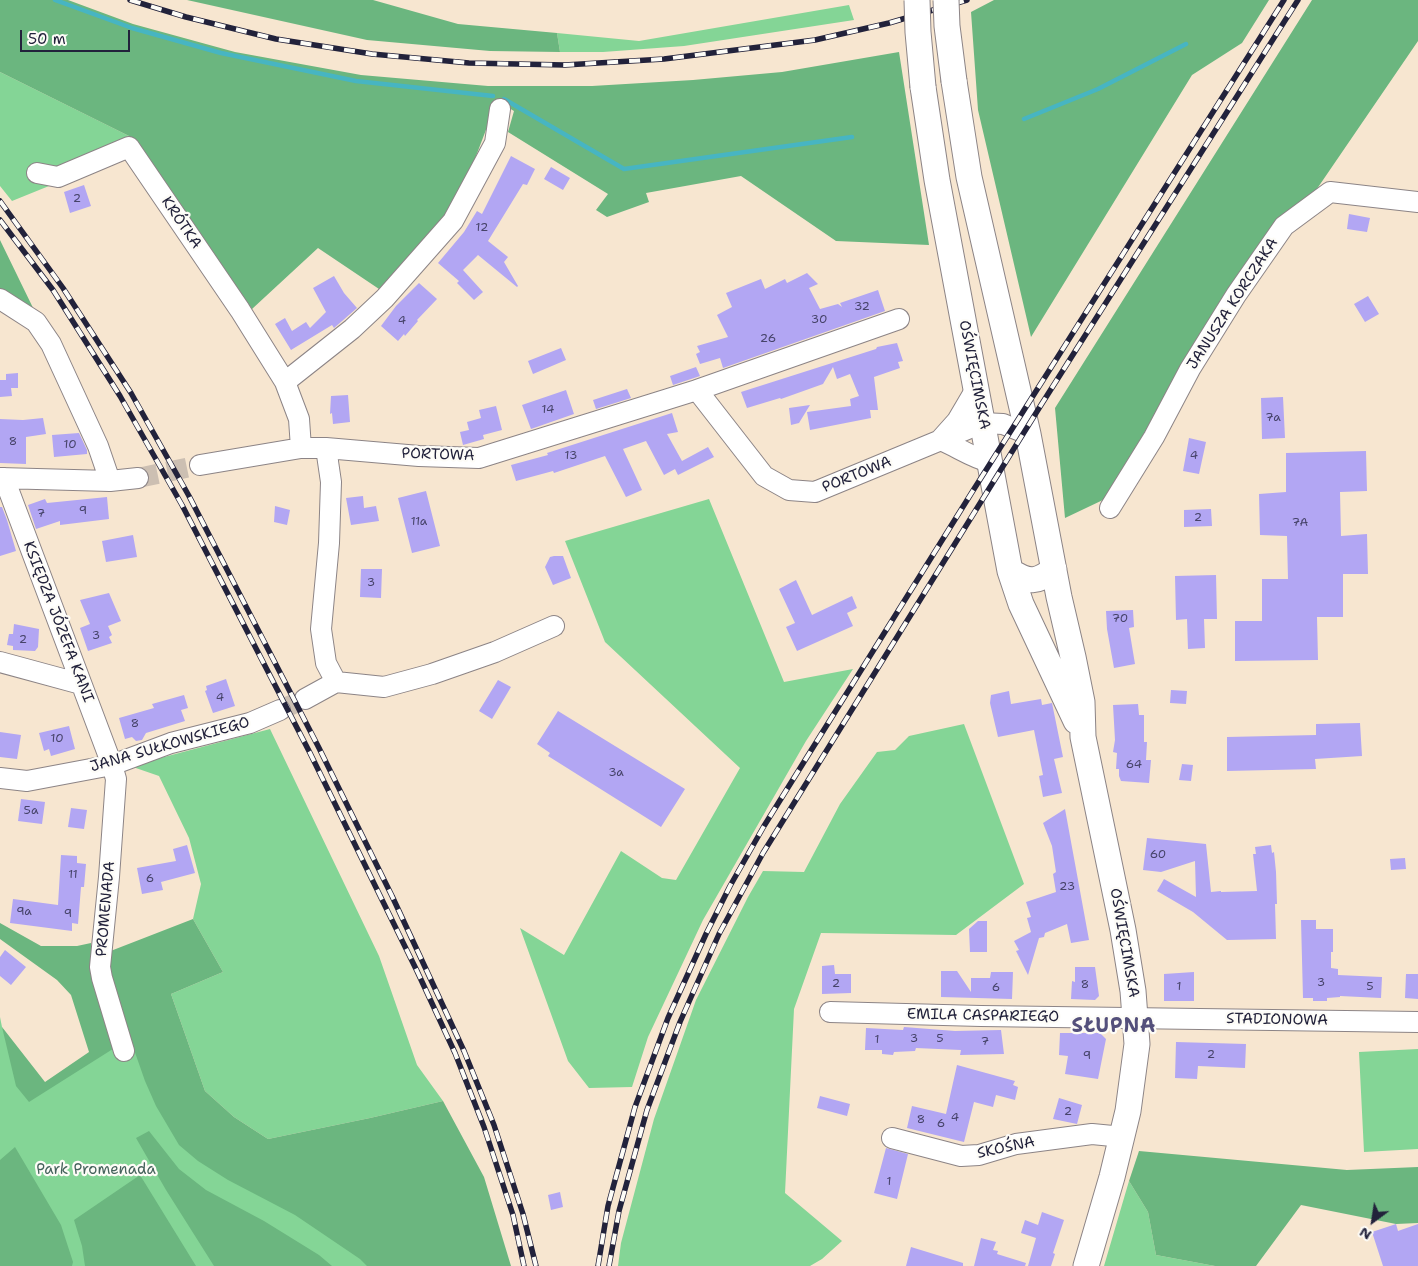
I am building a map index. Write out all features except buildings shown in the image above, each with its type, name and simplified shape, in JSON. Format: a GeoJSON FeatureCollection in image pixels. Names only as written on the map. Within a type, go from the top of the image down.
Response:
{"type":"FeatureCollection","features":[{"type":"Feature","properties":{"kind":"main road","name":"OŚWIĘCIMSKA"},"geometry":{"type":"LineString","coordinates":[[917,0],[918,32],[924,87],[937,180],[1010,571],[1021,604],[1083,737]]}},
{"type":"Feature","properties":{"kind":"main road","name":"OŚWIĘCIMSKA"},"geometry":{"type":"LineString","coordinates":[[946,0],[947,26],[954,81],[969,177],[1028,434],[1082,702],[1083,737],[1124,930],[1136,1019],[1137,1044],[1134,1076],[1122,1137],[1086,1266]]}},
{"type":"Feature","properties":{"kind":"main road"},"geometry":{"type":"LineString","coordinates":[[1010,571],[1020,578],[1033,581],[1046,576],[1054,569]]}},
{"type":"Feature","properties":{"kind":"street"},"geometry":{"type":"LineString","coordinates":[[301,448],[299,419],[285,382],[352,329],[378,304],[453,220],[495,143],[500,108]]}},
{"type":"Feature","properties":{"kind":"street","name":"KRÓTKA"},"geometry":{"type":"LineString","coordinates":[[37,173],[58,177],[129,147],[240,310],[285,382]]}},
{"type":"Feature","properties":{"kind":"street","name":"JANUSZA KORCZAKA"},"geometry":{"type":"LineString","coordinates":[[1110,508],[1154,437],[1190,369],[1231,303],[1284,226],[1330,192],[1418,202]]}},
{"type":"Feature","properties":{"kind":"street"},"geometry":{"type":"LineString","coordinates":[[0,299],[36,322],[51,344],[98,446],[110,481]]}},
{"type":"Feature","properties":{"kind":"street","name":"PORTOWA"},"geometry":{"type":"LineString","coordinates":[[200,464],[301,448],[479,458],[697,390],[900,319]]}},
{"type":"Feature","properties":{"kind":"street","name":"PORTOWA"},"geometry":{"type":"LineString","coordinates":[[940,440],[958,421],[977,387]]}},
{"type":"Feature","properties":{"kind":"street","name":"PORTOWA"},"geometry":{"type":"LineString","coordinates":[[697,390],[764,476],[789,490],[815,492],[982,423]]}},
{"type":"Feature","properties":{"kind":"street"},"geometry":{"type":"LineString","coordinates":[[982,423],[1002,424],[1028,434]]}},
{"type":"Feature","properties":{"kind":"street"},"geometry":{"type":"LineString","coordinates":[[940,440],[957,446],[981,460],[990,462]]}},
{"type":"Feature","properties":{"kind":"street"},"geometry":{"type":"LineString","coordinates":[[326,448],[331,482],[330,544],[321,629],[326,663],[336,682]]}},
{"type":"Feature","properties":{"kind":"street"},"geometry":{"type":"LineString","coordinates":[[2,478],[110,481],[138,478]]}},
{"type":"Feature","properties":{"kind":"street","name":"KSIĘDZA JÓZEFA KANI"},"geometry":{"type":"LineString","coordinates":[[2,478],[112,765]]}},
{"type":"Feature","properties":{"kind":"street"},"geometry":{"type":"LineString","coordinates":[[305,699],[336,682],[384,687],[432,674],[486,655],[554,626]]}},
{"type":"Feature","properties":{"kind":"street"},"geometry":{"type":"LineString","coordinates":[[0,662],[81,684]]}},
{"type":"Feature","properties":{"kind":"street","name":"JANA SUŁKOWSKIEGO"},"geometry":{"type":"LineString","coordinates":[[0,778],[27,781],[112,765],[171,743],[250,723],[280,710]]}},
{"type":"Feature","properties":{"kind":"street","name":"PROMENADA"},"geometry":{"type":"LineString","coordinates":[[112,765],[116,779],[100,967],[124,1051]]}},
{"type":"Feature","properties":{"kind":"street","name":"EMILA CASPARIEGO"},"geometry":{"type":"LineString","coordinates":[[830,1012],[1136,1019]]}},
{"type":"Feature","properties":{"kind":"street","name":"STADIONOWA"},"geometry":{"type":"LineString","coordinates":[[1136,1019],[1418,1022]]}},
{"type":"Feature","properties":{"kind":"street","name":"SKOŚNA"},"geometry":{"type":"LineString","coordinates":[[892,1138],[962,1156],[979,1155],[1016,1144],[1092,1134],[1122,1137]]}},
{"type":"Feature","properties":{"kind":"green space"},"geometry":{"type":"Polygon","coordinates":[[[0,0],[68,0],[133,24],[235,52],[361,75],[488,86],[592,86],[693,80],[782,72],[899,52],[929,245],[836,241],[741,176],[646,193],[649,202],[607,217],[596,210],[608,194],[508,132],[514,111],[497,101],[468,177],[434,234],[386,290],[379,289],[318,248],[252,309],[129,136],[0,72],[0,0]]]}},
{"type":"Feature","properties":{"kind":"green space"},"geometry":{"type":"Polygon","coordinates":[[[187,0],[373,0],[458,24],[557,33],[560,52],[490,51],[367,40],[187,0]]]}},
{"type":"Feature","properties":{"kind":"green space"},"geometry":{"type":"Polygon","coordinates":[[[994,0],[1269,0],[1242,43],[1192,75],[1031,337],[978,110],[971,12],[994,0]]]}},
{"type":"Feature","properties":{"kind":"green space"},"geometry":{"type":"Polygon","coordinates":[[[1312,0],[1418,0],[1418,41],[1105,499],[1065,518],[1055,408],[1312,0]]]}},
{"type":"Feature","properties":{"kind":"green space"},"geometry":{"type":"Polygon","coordinates":[[[849,5],[854,20],[684,46],[603,52],[560,52],[557,33],[639,41],[849,5]]]}},
{"type":"Feature","properties":{"kind":"green space"},"geometry":{"type":"Polygon","coordinates":[[[0,72],[129,136],[123,156],[12,201],[0,186],[0,72]]]}},
{"type":"Feature","properties":{"kind":"green space"},"geometry":{"type":"Polygon","coordinates":[[[0,240],[36,314],[0,295],[0,240]]]}},
{"type":"Feature","properties":{"kind":"green space"},"geometry":{"type":"Polygon","coordinates":[[[709,499],[784,682],[853,669],[806,741],[703,920],[648,1037],[632,1087],[589,1088],[568,1061],[520,928],[564,955],[621,851],[662,878],[676,880],[740,768],[605,642],[565,541],[709,499]]]}},
{"type":"Feature","properties":{"kind":"green space"},"geometry":{"type":"Polygon","coordinates":[[[964,724],[1024,884],[956,935],[821,933],[794,1009],[785,1193],[842,1241],[822,1259],[810,1266],[618,1266],[621,1243],[654,1119],[696,1000],[763,871],[804,872],[840,804],[877,752],[895,750],[909,736],[964,724]]]}},
{"type":"Feature","properties":{"kind":"green space"},"geometry":{"type":"Polygon","coordinates":[[[270,729],[379,956],[417,1065],[443,1101],[268,1139],[234,1117],[205,1091],[171,994],[223,972],[193,919],[201,884],[189,838],[159,776],[130,766],[270,729]]]}},
{"type":"Feature","properties":{"kind":"green space"},"geometry":{"type":"Polygon","coordinates":[[[193,919],[223,972],[171,994],[205,1091],[234,1117],[268,1139],[443,1101],[484,1177],[511,1266],[367,1266],[360,1259],[295,1215],[228,1180],[198,1161],[179,1145],[156,1106],[145,1081],[110,981],[108,952],[193,919]]]}},
{"type":"Feature","properties":{"kind":"green space"},"geometry":{"type":"Polygon","coordinates":[[[0,923],[41,946],[77,946],[91,943],[92,969],[116,1047],[29,1102],[16,1086],[2,1027],[45,1082],[89,1052],[71,995],[57,980],[0,939],[0,923]]]}},
{"type":"Feature","properties":{"kind":"green space","name":"Park Promenada"},"geometry":{"type":"Polygon","coordinates":[[[127,1006],[179,1125],[405,1266],[0,1266],[0,1017],[2,1027],[32,1093],[110,1044],[127,1006]]]}},
{"type":"Feature","properties":{"kind":"green space"},"geometry":{"type":"Polygon","coordinates":[[[1418,1049],[1418,1149],[1364,1152],[1359,1052],[1418,1049]]]}},
{"type":"Feature","properties":{"kind":"green space"},"geometry":{"type":"Polygon","coordinates":[[[149,1131],[179,1169],[206,1190],[264,1221],[319,1255],[332,1266],[214,1266],[136,1138],[149,1131]]]}},
{"type":"Feature","properties":{"kind":"green space"},"geometry":{"type":"Polygon","coordinates":[[[15,1147],[61,1225],[73,1262],[72,1266],[0,1266],[0,1160],[15,1147]]]}},
{"type":"Feature","properties":{"kind":"green space"},"geometry":{"type":"Polygon","coordinates":[[[1139,1151],[1347,1170],[1418,1167],[1418,1223],[1396,1224],[1301,1205],[1256,1266],[1215,1266],[1156,1255],[1148,1212],[1129,1181],[1139,1151]]]}},
{"type":"Feature","properties":{"kind":"green space"},"geometry":{"type":"Polygon","coordinates":[[[140,1175],[196,1266],[85,1266],[82,1246],[74,1220],[140,1175]]]}},
{"type":"Feature","properties":{"kind":"green space"},"geometry":{"type":"Polygon","coordinates":[[[1129,1181],[1148,1212],[1156,1255],[1215,1266],[1104,1266],[1129,1181]]]}},
{"type":"Feature","properties":{"kind":"waterway"},"geometry":{"type":"LineString","coordinates":[[55,0],[132,28],[221,53],[356,81],[493,96]]}},
{"type":"Feature","properties":{"kind":"waterway"},"geometry":{"type":"LineString","coordinates":[[1024,119],[1098,89],[1186,44]]}},
{"type":"Feature","properties":{"kind":"waterway"},"geometry":{"type":"LineString","coordinates":[[504,99],[624,169],[852,137]]}},
{"type":"Feature","properties":{"kind":"tunnel"},"geometry":{"type":"LineString","coordinates":[[138,478],[200,465]]}},
{"type":"Feature","properties":{"kind":"tunnel"},"geometry":{"type":"LineString","coordinates":[[280,710],[305,699]]}},
{"type":"Feature","properties":{"kind":"railway"},"geometry":{"type":"LineString","coordinates":[[130,0],[186,17],[276,39],[372,54],[469,63],[565,65],[664,59],[815,40],[889,23],[967,0]]}},
{"type":"Feature","properties":{"kind":"railway"},"geometry":{"type":"LineString","coordinates":[[598,1266],[608,1206],[635,1107],[668,1018],[730,886],[764,826],[974,489],[1284,0]]}},
{"type":"Feature","properties":{"kind":"railway"},"geometry":{"type":"LineString","coordinates":[[609,1266],[619,1211],[647,1110],[680,1022],[719,934],[763,853],[1041,405],[1298,0]]}},
{"type":"Feature","properties":{"kind":"railway"},"geometry":{"type":"LineString","coordinates":[[0,201],[63,288],[131,393],[189,496],[319,748],[392,896],[464,1051],[494,1125],[523,1214],[536,1266]]}},
{"type":"Feature","properties":{"kind":"railway"},"geometry":{"type":"LineString","coordinates":[[0,220],[53,290],[120,396],[182,505],[310,753],[455,1053],[484,1127],[513,1215],[524,1266]]}},
{"type":"Feature","properties":{"kind":"district","name":"SŁUPNA"},"geometry":{"type":"Point","coordinates":[1114,1027]}}]}
